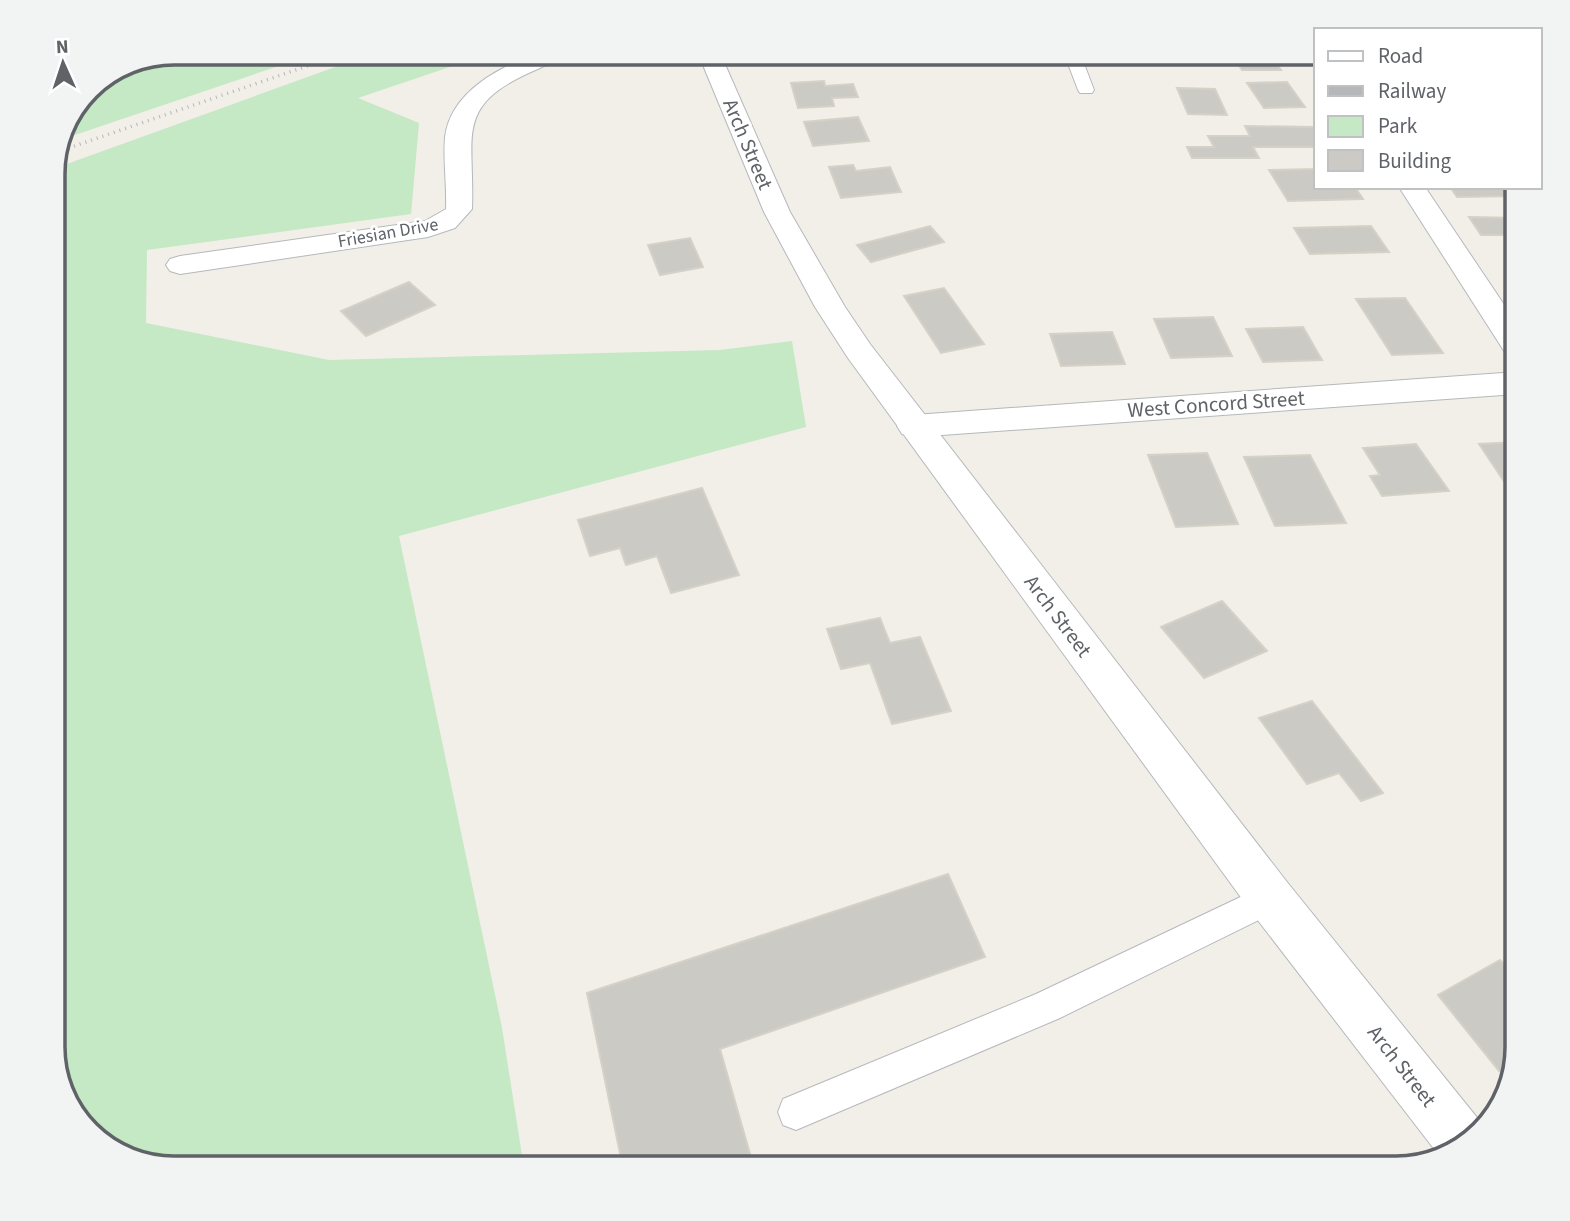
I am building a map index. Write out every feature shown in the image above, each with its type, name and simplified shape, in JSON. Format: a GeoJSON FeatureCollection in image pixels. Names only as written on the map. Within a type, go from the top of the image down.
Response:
{"type":"FeatureCollection","features":[{"type":"Feature","properties":{"kind":"street","name":"Friesian Drive"},"geometry":{"type":"LineString","coordinates":[[180,264],[444,225],[459,209],[458,132],[468,110],[509,72],[523,65]]}},
{"type":"Feature","properties":{"kind":"street","name":"Arch Street"},"geometry":{"type":"LineString","coordinates":[[715,65],[777,212],[830,307],[914,426],[1270,898],[1458,1137]]}},
{"type":"Feature","properties":{"kind":"street"},"geometry":{"type":"LineString","coordinates":[[1413,189],[1505,329]]}},
{"type":"Feature","properties":{"kind":"street","name":"West Concord Street"},"geometry":{"type":"LineString","coordinates":[[914,426],[1505,384]]}},
{"type":"Feature","properties":{"kind":"lane"},"geometry":{"type":"LineString","coordinates":[[1077,65],[1086,89]]}},
{"type":"Feature","properties":{"kind":"lane"},"geometry":{"type":"LineString","coordinates":[[796,1112],[1048,1006],[1270,898]]}},
{"type":"Feature","properties":{"kind":"green space"},"geometry":{"type":"Polygon","coordinates":[[[282,65],[72,136],[87,107],[119,79],[153,67],[282,65]]]}},
{"type":"Feature","properties":{"kind":"green space"},"geometry":{"type":"Polygon","coordinates":[[[341,65],[456,65],[358,98],[419,123],[411,214],[147,250],[146,323],[329,360],[720,350],[792,341],[806,427],[399,536],[502,1028],[522,1156],[153,1154],[126,1145],[107,1134],[79,1102],[73,1089],[65,1054],[65,165],[341,65]]]}},
{"type":"Feature","properties":{"kind":"building"},"geometry":{"type":"Polygon","coordinates":[[[1239,65],[1277,65],[1281,70],[1242,70],[1239,65]]]}},
{"type":"Feature","properties":{"kind":"building"},"geometry":{"type":"Polygon","coordinates":[[[824,81],[825,86],[853,84],[858,97],[832,98],[834,106],[798,108],[791,83],[824,81]]]}},
{"type":"Feature","properties":{"kind":"building"},"geometry":{"type":"Polygon","coordinates":[[[1287,82],[1305,107],[1264,108],[1247,83],[1287,82]]]}},
{"type":"Feature","properties":{"kind":"building"},"geometry":{"type":"Polygon","coordinates":[[[1177,88],[1215,89],[1227,115],[1188,114],[1177,88]]]}},
{"type":"Feature","properties":{"kind":"building"},"geometry":{"type":"Polygon","coordinates":[[[858,117],[869,141],[813,146],[804,122],[858,117]]]}},
{"type":"Feature","properties":{"kind":"building"},"geometry":{"type":"Polygon","coordinates":[[[1245,126],[1314,127],[1314,147],[1253,147],[1259,158],[1192,158],[1187,147],[1214,147],[1208,136],[1250,136],[1245,126]]]}},
{"type":"Feature","properties":{"kind":"building"},"geometry":{"type":"Polygon","coordinates":[[[853,165],[856,171],[890,167],[901,192],[841,198],[829,167],[853,165]]]}},
{"type":"Feature","properties":{"kind":"building"},"geometry":{"type":"Polygon","coordinates":[[[1314,169],[1314,189],[1356,189],[1363,199],[1288,201],[1269,170],[1314,169]]]}},
{"type":"Feature","properties":{"kind":"building"},"geometry":{"type":"Polygon","coordinates":[[[1451,189],[1505,189],[1505,196],[1457,197],[1451,189]]]}},
{"type":"Feature","properties":{"kind":"building"},"geometry":{"type":"Polygon","coordinates":[[[1469,217],[1505,218],[1505,235],[1481,235],[1469,217]]]}},
{"type":"Feature","properties":{"kind":"building"},"geometry":{"type":"Polygon","coordinates":[[[930,226],[944,242],[871,262],[857,245],[930,226]]]}},
{"type":"Feature","properties":{"kind":"building"},"geometry":{"type":"Polygon","coordinates":[[[1371,226],[1389,252],[1310,254],[1294,228],[1371,226]]]}},
{"type":"Feature","properties":{"kind":"building"},"geometry":{"type":"Polygon","coordinates":[[[690,238],[703,267],[660,275],[648,245],[690,238]]]}},
{"type":"Feature","properties":{"kind":"building"},"geometry":{"type":"Polygon","coordinates":[[[409,282],[435,305],[366,336],[341,311],[409,282]]]}},
{"type":"Feature","properties":{"kind":"building"},"geometry":{"type":"Polygon","coordinates":[[[944,288],[984,344],[941,353],[904,296],[944,288]]]}},
{"type":"Feature","properties":{"kind":"building"},"geometry":{"type":"Polygon","coordinates":[[[1405,298],[1443,353],[1392,355],[1356,299],[1405,298]]]}},
{"type":"Feature","properties":{"kind":"building"},"geometry":{"type":"Polygon","coordinates":[[[1213,317],[1232,356],[1171,358],[1154,319],[1213,317]]]}},
{"type":"Feature","properties":{"kind":"building"},"geometry":{"type":"Polygon","coordinates":[[[1303,327],[1322,360],[1263,362],[1246,329],[1303,327]]]}},
{"type":"Feature","properties":{"kind":"building"},"geometry":{"type":"Polygon","coordinates":[[[1112,332],[1125,364],[1061,366],[1050,334],[1112,332]]]}},
{"type":"Feature","properties":{"kind":"building"},"geometry":{"type":"Polygon","coordinates":[[[1505,443],[1505,483],[1479,444],[1505,443]]]}},
{"type":"Feature","properties":{"kind":"building"},"geometry":{"type":"Polygon","coordinates":[[[1416,444],[1449,491],[1382,496],[1370,476],[1380,475],[1363,448],[1416,444]]]}},
{"type":"Feature","properties":{"kind":"building"},"geometry":{"type":"Polygon","coordinates":[[[1207,453],[1238,524],[1176,527],[1148,455],[1207,453]]]}},
{"type":"Feature","properties":{"kind":"building"},"geometry":{"type":"Polygon","coordinates":[[[1310,455],[1346,523],[1275,526],[1244,457],[1310,455]]]}},
{"type":"Feature","properties":{"kind":"building"},"geometry":{"type":"Polygon","coordinates":[[[702,488],[739,575],[671,593],[657,556],[626,565],[620,548],[590,556],[578,520],[702,488]]]}},
{"type":"Feature","properties":{"kind":"building"},"geometry":{"type":"Polygon","coordinates":[[[1222,601],[1267,651],[1204,678],[1161,627],[1222,601]]]}},
{"type":"Feature","properties":{"kind":"building"},"geometry":{"type":"Polygon","coordinates":[[[880,618],[890,643],[920,637],[951,711],[892,724],[870,663],[841,669],[827,629],[880,618]]]}},
{"type":"Feature","properties":{"kind":"building"},"geometry":{"type":"Polygon","coordinates":[[[1312,701],[1383,793],[1361,801],[1339,773],[1307,784],[1259,718],[1312,701]]]}},
{"type":"Feature","properties":{"kind":"building"},"geometry":{"type":"Polygon","coordinates":[[[948,874],[985,957],[720,1049],[751,1156],[621,1156],[587,993],[948,874]]]}},
{"type":"Feature","properties":{"kind":"building"},"geometry":{"type":"Polygon","coordinates":[[[1500,960],[1505,965],[1503,1069],[1499,1071],[1438,995],[1500,960]]]}},
{"type":"Feature","properties":{"kind":"railway"},"geometry":{"type":"LineString","coordinates":[[68,148],[310,65]]}}]}
